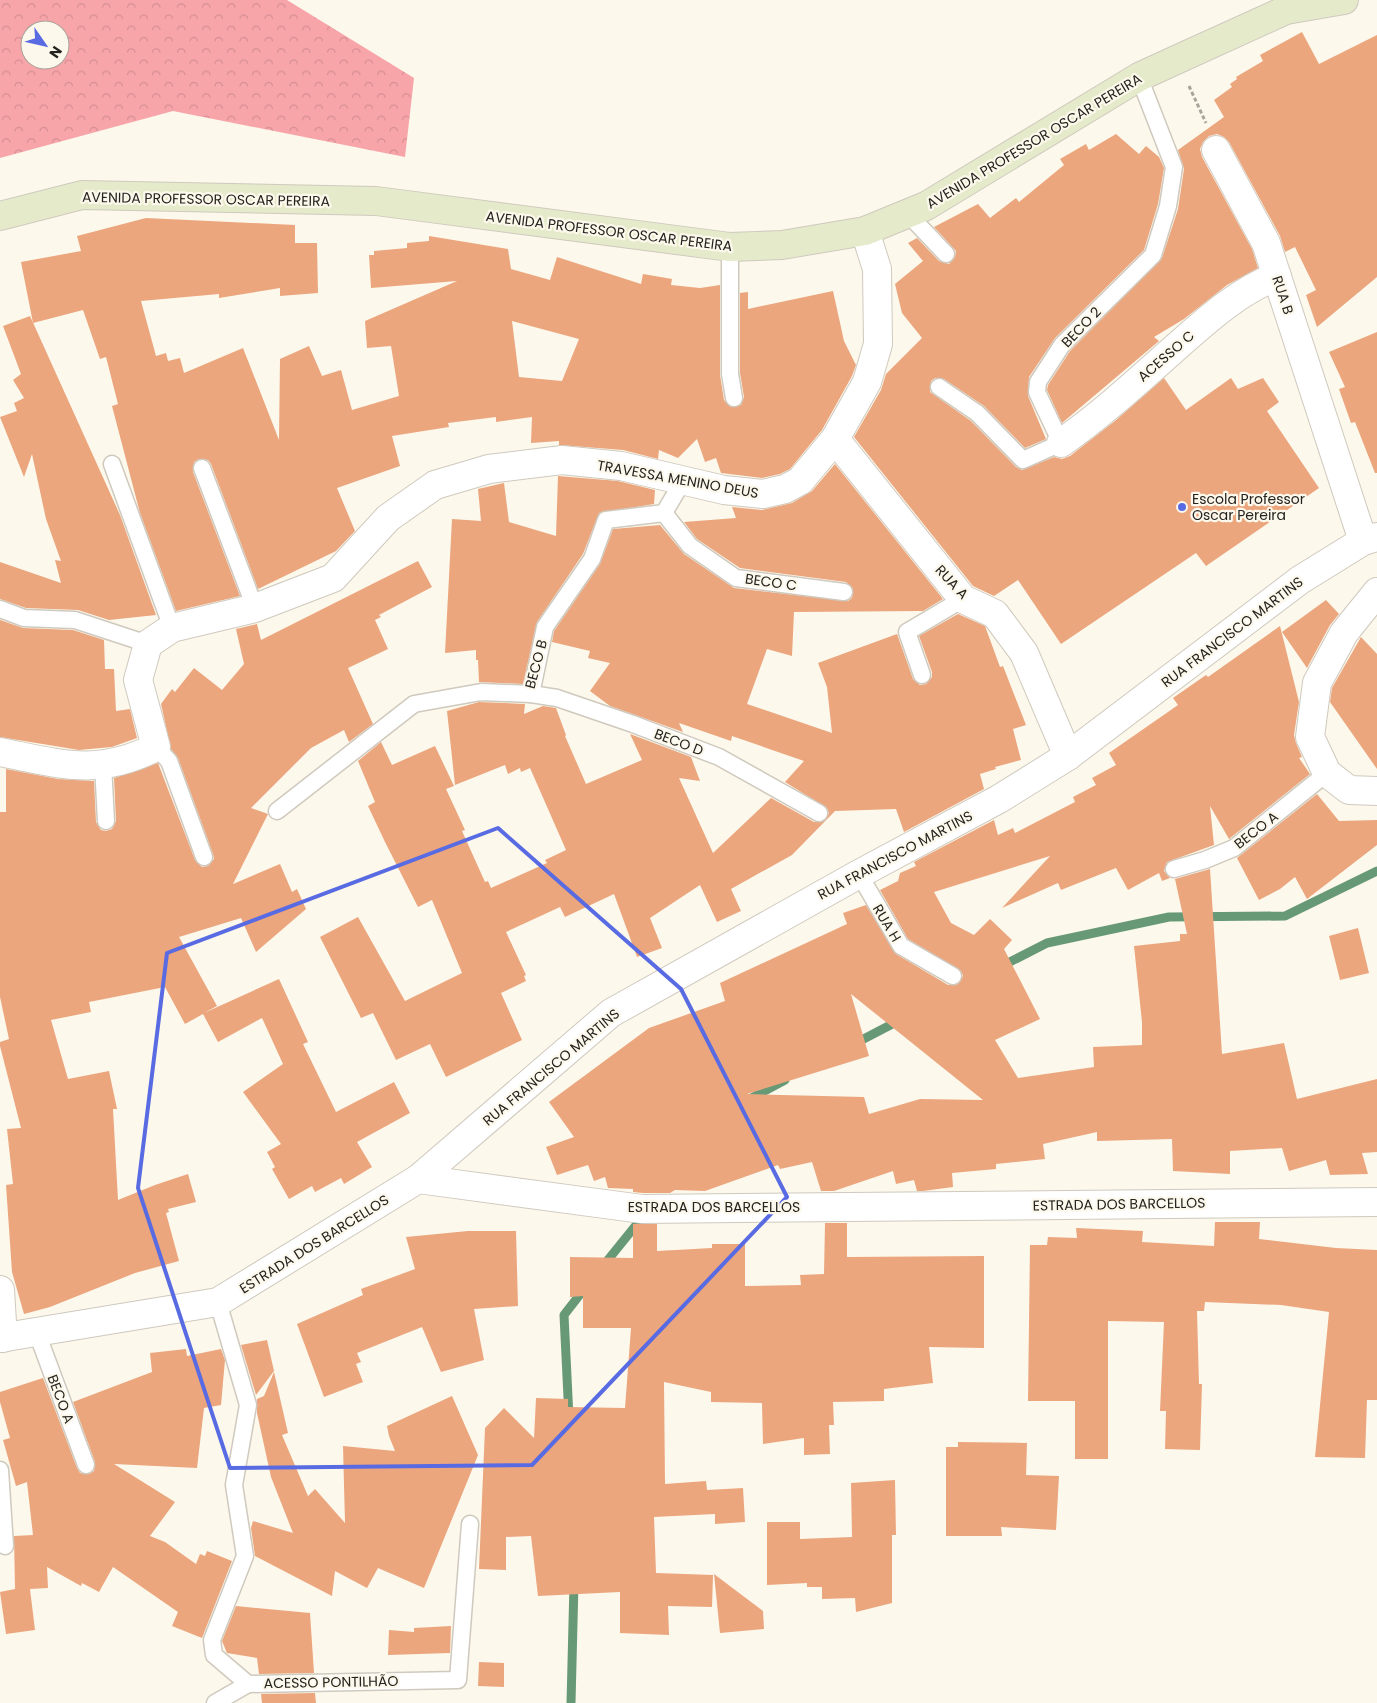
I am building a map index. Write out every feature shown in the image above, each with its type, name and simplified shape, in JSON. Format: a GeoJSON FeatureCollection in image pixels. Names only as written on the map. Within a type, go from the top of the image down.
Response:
{"type":"FeatureCollection","features":[{"type":"Feature","properties":{"kind":"main road","name":"AVENIDA PROFESSOR OSCAR PEREIRA"},"geometry":{"type":"LineString","coordinates":[[0,216],[82,195],[376,201],[730,247],[782,245],[865,231],[908,214],[926,206],[1139,78],[1286,10],[1344,0]]}},
{"type":"Feature","properties":{"kind":"street","name":"RUA B"},"geometry":{"type":"LineString","coordinates":[[1216,150],[1266,243],[1370,539]]}},
{"type":"Feature","properties":{"kind":"street","name":"TRAVESSA MENINO DEUS"},"geometry":{"type":"LineString","coordinates":[[148,644],[172,628],[255,608],[333,578],[388,518],[396,512],[435,485],[489,469],[562,460],[621,466],[724,490],[763,494],[785,490],[800,481],[835,439],[867,382],[878,344],[878,269],[865,231]]}},
{"type":"Feature","properties":{"kind":"street","name":"ACESSO C"},"geometry":{"type":"LineString","coordinates":[[1060,443],[1090,423],[1219,309],[1256,284],[1277,276]]}},
{"type":"Feature","properties":{"kind":"street","name":"RUA A"},"geometry":{"type":"LineString","coordinates":[[835,439],[963,599],[995,614],[1024,653],[1068,756]]}},
{"type":"Feature","properties":{"kind":"street","name":"RUA FRANCISCO MARTINS"},"geometry":{"type":"LineString","coordinates":[[418,1180],[611,1013],[858,874],[999,799],[1068,756],[1300,580],[1370,539]]}},
{"type":"Feature","properties":{"kind":"street"},"geometry":{"type":"LineString","coordinates":[[1377,592],[1344,633],[1317,684],[1310,737],[1327,773],[1349,790],[1377,791]]}},
{"type":"Feature","properties":{"kind":"street"},"geometry":{"type":"LineString","coordinates":[[0,752],[72,767],[103,765],[137,757],[156,747],[138,680],[148,644]]}},
{"type":"Feature","properties":{"kind":"street","name":"ESTRADA DOS BARCELLOS"},"geometry":{"type":"LineString","coordinates":[[1,1340],[218,1302],[418,1180],[642,1209],[1377,1202]]}},
{"type":"Feature","properties":{"kind":"street"},"geometry":{"type":"LineString","coordinates":[[0,1290],[1,1340]]}},
{"type":"Feature","properties":{"kind":"lane","name":"BECO 2"},"geometry":{"type":"LineString","coordinates":[[1060,443],[1037,392],[1038,382],[1062,344],[1153,255],[1168,206],[1174,167],[1139,78]]}},
{"type":"Feature","properties":{"kind":"lane"},"geometry":{"type":"LineString","coordinates":[[908,214],[946,254]]}},
{"type":"Feature","properties":{"kind":"lane"},"geometry":{"type":"LineString","coordinates":[[730,247],[730,374],[734,398]]}},
{"type":"Feature","properties":{"kind":"lane"},"geometry":{"type":"LineString","coordinates":[[940,387],[977,413],[1023,460],[1060,443]]}},
{"type":"Feature","properties":{"kind":"lane"},"geometry":{"type":"LineString","coordinates":[[112,464],[172,628]]}},
{"type":"Feature","properties":{"kind":"lane"},"geometry":{"type":"LineString","coordinates":[[202,468],[255,608]]}},
{"type":"Feature","properties":{"kind":"lane"},"geometry":{"type":"LineString","coordinates":[[664,513],[684,480]]}},
{"type":"Feature","properties":{"kind":"lane","name":"BECO C"},"geometry":{"type":"LineString","coordinates":[[664,513],[690,546],[736,578],[844,592]]}},
{"type":"Feature","properties":{"kind":"lane","name":"BECO B"},"geometry":{"type":"LineString","coordinates":[[277,811],[414,704],[481,692],[531,694],[545,628],[592,559],[606,520],[664,513]]}},
{"type":"Feature","properties":{"kind":"lane"},"geometry":{"type":"LineString","coordinates":[[922,675],[907,632],[963,599]]}},
{"type":"Feature","properties":{"kind":"lane"},"geometry":{"type":"LineString","coordinates":[[0,609],[24,618],[75,620],[148,644]]}},
{"type":"Feature","properties":{"kind":"lane","name":"BECO D"},"geometry":{"type":"LineString","coordinates":[[531,694],[557,698],[633,724],[719,757],[819,813]]}},
{"type":"Feature","properties":{"kind":"lane"},"geometry":{"type":"LineString","coordinates":[[156,747],[169,761],[204,857]]}},
{"type":"Feature","properties":{"kind":"lane"},"geometry":{"type":"LineString","coordinates":[[103,765],[106,821]]}},
{"type":"Feature","properties":{"kind":"lane","name":"BECO A"},"geometry":{"type":"LineString","coordinates":[[1174,868],[1205,860],[1234,848],[1327,773]]}},
{"type":"Feature","properties":{"kind":"lane","name":"RUA H"},"geometry":{"type":"LineString","coordinates":[[858,874],[901,946],[953,976]]}},
{"type":"Feature","properties":{"kind":"lane","name":"ACESSO PONTILHÃO"},"geometry":{"type":"LineString","coordinates":[[218,1302],[248,1405],[234,1485],[245,1556],[212,1640],[214,1655],[248,1684],[458,1680],[470,1524]]}},
{"type":"Feature","properties":{"kind":"lane","name":"BECO A"},"geometry":{"type":"LineString","coordinates":[[37,1333],[86,1465]]}},
{"type":"Feature","properties":{"kind":"lane"},"geometry":{"type":"LineString","coordinates":[[0,1470],[5,1546]]}},
{"type":"Feature","properties":{"kind":"lane"},"geometry":{"type":"LineString","coordinates":[[215,1703],[248,1684]]}},
{"type":"Feature","properties":{"kind":"path"},"geometry":{"type":"LineString","coordinates":[[1176,60],[1204,117],[1216,150]]}},
{"type":"Feature","properties":{"kind":"highlighted area"},"geometry":{"type":"Polygon","coordinates":[[[498,828],[681,989],[787,1197],[532,1465],[230,1468],[138,1188],[167,953],[498,828]]]}},
{"type":"Feature","properties":{"kind":"green space"},"geometry":{"type":"Polygon","coordinates":[[[0,0],[287,0],[414,78],[405,157],[173,111],[0,158],[0,0]]]}},
{"type":"Feature","properties":{"kind":"building"},"geometry":{"type":"Polygon","coordinates":[[[1302,32],[1319,64],[1377,35],[1377,277],[1317,327],[1306,295],[1316,290],[1295,247],[1285,252],[1280,236],[1229,142],[1217,134],[1209,136],[1203,142],[1200,149],[1202,157],[1252,249],[1258,268],[1227,285],[1184,319],[1154,337],[1159,341],[1062,423],[1047,390],[1048,385],[1070,351],[1162,258],[1178,209],[1184,169],[1178,150],[1224,117],[1214,100],[1232,87],[1230,84],[1237,79],[1236,77],[1263,61],[1260,55],[1302,32]]]}},
{"type":"Feature","properties":{"kind":"building"},"geometry":{"type":"Polygon","coordinates":[[[1116,134],[1139,154],[1146,146],[1159,157],[1164,168],[1158,204],[1144,250],[1055,338],[1029,377],[1028,396],[1046,439],[1025,448],[984,406],[944,379],[935,378],[931,381],[930,392],[971,421],[1016,467],[1022,470],[1054,457],[1062,459],[1070,456],[1115,421],[1164,378],[1186,410],[1231,378],[1238,389],[1263,378],[1279,402],[1267,411],[1319,488],[1206,566],[1196,553],[1061,644],[1018,580],[994,596],[973,586],[854,437],[881,390],[886,374],[922,338],[902,313],[895,284],[923,261],[908,243],[917,238],[939,261],[949,264],[955,257],[956,251],[934,227],[978,204],[990,218],[1016,198],[1019,202],[1064,165],[1060,159],[1086,144],[1089,150],[1116,134]]]}},
{"type":"Feature","properties":{"kind":"building"},"geometry":{"type":"Polygon","coordinates":[[[146,218],[295,225],[295,243],[317,243],[318,293],[280,296],[280,288],[219,298],[219,294],[141,301],[156,356],[166,353],[168,361],[180,358],[184,373],[243,348],[279,440],[280,359],[309,346],[322,376],[341,370],[352,410],[399,396],[391,346],[367,348],[365,321],[457,281],[371,288],[369,255],[374,255],[374,251],[407,248],[407,243],[429,241],[429,236],[508,249],[511,269],[550,280],[557,257],[641,284],[643,274],[672,279],[671,285],[700,288],[720,285],[720,375],[724,400],[731,407],[741,405],[744,397],[740,373],[740,293],[748,292],[748,309],[833,291],[844,341],[856,365],[852,376],[822,430],[790,469],[780,474],[762,478],[721,473],[716,458],[705,462],[697,439],[678,458],[659,450],[658,459],[623,450],[559,445],[559,441],[531,443],[532,417],[496,422],[496,417],[448,423],[449,427],[392,436],[400,466],[337,488],[355,531],[336,551],[258,589],[211,464],[208,460],[199,459],[194,462],[193,472],[240,596],[176,611],[140,513],[112,406],[118,404],[106,357],[100,359],[83,310],[33,323],[21,262],[81,251],[77,236],[146,218]],[[512,321],[519,377],[562,381],[579,339],[512,321]]]}},
{"type":"Feature","properties":{"kind":"building"},"geometry":{"type":"Polygon","coordinates":[[[30,316],[120,515],[156,615],[109,620],[78,610],[26,608],[0,599],[0,562],[61,583],[55,560],[61,561],[46,519],[32,454],[24,477],[0,417],[17,411],[14,403],[24,398],[13,380],[21,374],[3,326],[30,316]]]}},
{"type":"Feature","properties":{"kind":"building"},"geometry":{"type":"Polygon","coordinates":[[[1377,332],[1377,473],[1375,473],[1355,422],[1351,423],[1339,389],[1345,387],[1329,352],[1377,332]]]}},
{"type":"Feature","properties":{"kind":"building"},"geometry":{"type":"Polygon","coordinates":[[[835,464],[943,599],[923,611],[794,612],[792,656],[767,649],[747,704],[832,733],[827,687],[818,663],[897,634],[913,679],[920,685],[926,684],[932,677],[932,672],[919,636],[958,614],[985,626],[1000,667],[1003,666],[1026,725],[1013,729],[1021,760],[995,767],[996,769],[980,774],[984,789],[904,832],[896,809],[835,811],[792,855],[731,889],[741,911],[717,922],[700,885],[650,918],[662,948],[637,957],[614,894],[565,917],[560,907],[506,932],[526,975],[524,976],[526,981],[501,993],[522,1040],[446,1077],[430,1044],[396,1060],[373,1013],[361,1018],[320,937],[358,917],[405,1001],[462,973],[432,900],[418,907],[385,842],[368,806],[375,802],[358,761],[381,742],[392,765],[435,746],[454,786],[446,789],[465,830],[462,831],[485,882],[488,881],[491,888],[547,863],[545,860],[566,850],[530,768],[521,772],[520,768],[508,774],[505,765],[455,785],[447,711],[479,702],[525,704],[524,714],[543,706],[556,708],[565,736],[586,784],[642,760],[630,734],[691,757],[700,781],[679,778],[713,853],[771,798],[814,822],[824,821],[829,813],[827,808],[785,782],[804,761],[732,736],[731,741],[679,723],[683,732],[610,706],[590,691],[610,663],[588,658],[590,651],[552,642],[554,631],[600,564],[613,529],[660,525],[684,554],[734,588],[848,601],[852,598],[853,589],[846,582],[740,568],[697,539],[684,522],[736,518],[732,507],[762,510],[792,503],[812,491],[835,464]]]}},
{"type":"Feature","properties":{"kind":"building"},"geometry":{"type":"Polygon","coordinates":[[[558,476],[618,481],[655,490],[654,504],[599,513],[583,554],[537,622],[523,684],[479,682],[476,650],[445,653],[452,519],[481,521],[478,489],[504,483],[509,522],[556,536],[558,476]]]}},
{"type":"Feature","properties":{"kind":"building"},"geometry":{"type":"Polygon","coordinates":[[[418,561],[432,587],[379,615],[381,617],[375,620],[388,649],[348,668],[373,724],[349,742],[344,730],[311,748],[251,808],[268,814],[233,884],[280,864],[292,892],[297,889],[306,909],[256,952],[241,918],[179,937],[217,1006],[204,1013],[279,979],[308,1042],[303,1044],[336,1112],[394,1082],[410,1113],[357,1142],[372,1167],[344,1184],[341,1178],[315,1192],[312,1186],[289,1199],[272,1169],[275,1167],[267,1152],[281,1144],[243,1092],[283,1064],[262,1018],[218,1042],[203,1014],[185,1024],[165,987],[89,1002],[91,1012],[51,1020],[68,1079],[109,1071],[117,1109],[113,1109],[118,1200],[188,1174],[196,1202],[168,1209],[169,1212],[166,1213],[179,1261],[135,1273],[50,1307],[24,1314],[12,1272],[6,1185],[13,1184],[7,1129],[21,1128],[0,1046],[0,1042],[9,1039],[0,997],[0,812],[6,812],[6,769],[58,779],[94,781],[96,822],[101,830],[106,831],[112,829],[116,821],[114,778],[158,763],[195,860],[202,867],[208,866],[214,859],[213,854],[178,758],[171,749],[161,704],[172,689],[175,692],[194,668],[222,690],[244,664],[236,629],[257,624],[261,640],[418,561]]]}},
{"type":"Feature","properties":{"kind":"building"},"geometry":{"type":"Polygon","coordinates":[[[1326,600],[1339,614],[1330,625],[1307,668],[1282,632],[1326,600]]]}},
{"type":"Feature","properties":{"kind":"building"},"geometry":{"type":"Polygon","coordinates":[[[0,620],[23,628],[73,630],[104,640],[105,669],[114,669],[116,711],[130,709],[137,738],[112,747],[79,750],[0,737],[0,620]]]}},
{"type":"Feature","properties":{"kind":"building"},"geometry":{"type":"Polygon","coordinates":[[[1280,626],[1299,702],[1294,735],[1302,757],[1299,758],[1310,774],[1229,839],[1210,806],[1214,845],[1167,862],[1164,871],[1170,878],[1162,881],[1159,873],[1128,890],[1116,868],[1061,890],[1058,883],[1002,908],[1050,856],[934,892],[951,923],[974,935],[990,919],[1012,940],[1004,949],[1040,1019],[995,1040],[1018,1078],[1094,1067],[1093,1047],[1142,1045],[1142,1022],[1134,946],[1180,941],[1180,934],[1187,934],[1175,879],[1210,869],[1222,1054],[1284,1043],[1297,1099],[1377,1079],[1377,1152],[1362,1153],[1368,1174],[1330,1175],[1326,1160],[1289,1171],[1282,1148],[1230,1151],[1230,1174],[1173,1171],[1172,1139],[1097,1141],[1097,1132],[1043,1144],[1045,1159],[996,1164],[996,1169],[952,1173],[953,1187],[923,1191],[917,1191],[914,1180],[896,1184],[893,1171],[834,1191],[821,1191],[812,1162],[780,1169],[778,1165],[705,1191],[675,1190],[670,1193],[643,1193],[633,1192],[633,1189],[608,1188],[605,1177],[594,1181],[588,1165],[557,1175],[546,1147],[574,1137],[549,1102],[649,1028],[725,1001],[720,983],[847,924],[843,913],[866,905],[896,954],[948,985],[958,984],[963,976],[961,971],[908,939],[880,890],[898,881],[900,873],[916,866],[914,862],[994,820],[998,835],[1013,828],[1015,833],[1075,802],[1073,797],[1096,785],[1092,778],[1116,765],[1109,753],[1178,705],[1173,698],[1206,675],[1208,677],[1280,626]],[[851,994],[869,1056],[747,1094],[864,1097],[869,1114],[920,1099],[983,1100],[851,994]]]}},
{"type":"Feature","properties":{"kind":"building"},"geometry":{"type":"Polygon","coordinates":[[[1361,637],[1377,654],[1377,769],[1330,702],[1332,688],[1361,637]]]}},
{"type":"Feature","properties":{"kind":"building"},"geometry":{"type":"Polygon","coordinates":[[[1317,794],[1339,821],[1377,820],[1377,845],[1307,899],[1295,877],[1280,889],[1259,900],[1237,858],[1317,794]]]}},
{"type":"Feature","properties":{"kind":"building"},"geometry":{"type":"Polygon","coordinates":[[[1358,928],[1369,973],[1340,980],[1329,936],[1358,928]]]}},
{"type":"Feature","properties":{"kind":"building"},"geometry":{"type":"Polygon","coordinates":[[[1215,1222],[1260,1222],[1259,1239],[1336,1248],[1377,1250],[1377,1400],[1367,1400],[1365,1458],[1315,1457],[1329,1312],[1281,1305],[1205,1302],[1204,1311],[1197,1311],[1199,1384],[1202,1384],[1200,1450],[1165,1449],[1166,1411],[1160,1411],[1164,1322],[1108,1321],[1108,1459],[1075,1459],[1075,1401],[1028,1401],[1030,1245],[1047,1245],[1048,1237],[1077,1238],[1076,1228],[1143,1231],[1142,1242],[1214,1246],[1215,1222]]]}},
{"type":"Feature","properties":{"kind":"building"},"geometry":{"type":"Polygon","coordinates":[[[825,1223],[847,1223],[847,1257],[984,1256],[984,1348],[929,1347],[933,1383],[884,1389],[884,1401],[833,1402],[834,1425],[829,1425],[830,1454],[804,1455],[804,1438],[763,1444],[762,1403],[711,1402],[711,1392],[664,1382],[665,1484],[706,1481],[707,1490],[743,1488],[745,1522],[715,1524],[715,1514],[654,1517],[656,1573],[713,1575],[712,1607],[668,1606],[669,1635],[620,1633],[620,1592],[538,1596],[531,1536],[506,1537],[506,1570],[479,1569],[485,1428],[504,1408],[534,1438],[536,1398],[568,1399],[568,1407],[625,1408],[631,1328],[583,1328],[583,1296],[570,1297],[570,1257],[633,1258],[633,1224],[657,1224],[657,1251],[712,1248],[712,1244],[745,1244],[745,1286],[801,1285],[800,1275],[824,1274],[825,1223]]]}},
{"type":"Feature","properties":{"kind":"building"},"geometry":{"type":"Polygon","coordinates":[[[468,1231],[516,1231],[518,1306],[474,1309],[484,1360],[441,1372],[422,1327],[357,1353],[361,1362],[356,1364],[363,1382],[324,1397],[297,1324],[363,1295],[361,1289],[415,1269],[406,1237],[468,1231]]]}},
{"type":"Feature","properties":{"kind":"building"},"geometry":{"type":"Polygon","coordinates":[[[267,1340],[274,1371],[256,1395],[241,1345],[267,1340]]]}},
{"type":"Feature","properties":{"kind":"building"},"geometry":{"type":"Polygon","coordinates":[[[186,1349],[187,1356],[221,1349],[225,1360],[221,1405],[204,1408],[197,1468],[114,1464],[175,1502],[150,1536],[165,1542],[196,1564],[200,1554],[205,1556],[207,1551],[232,1561],[202,1638],[172,1626],[178,1612],[113,1567],[99,1592],[82,1583],[81,1586],[47,1567],[48,1588],[30,1589],[35,1630],[6,1634],[0,1592],[15,1589],[14,1536],[33,1535],[27,1482],[16,1486],[3,1440],[10,1438],[0,1402],[0,1392],[43,1378],[77,1468],[80,1473],[89,1474],[94,1471],[95,1462],[73,1402],[152,1372],[150,1353],[186,1349]]]}},
{"type":"Feature","properties":{"kind":"building"},"geometry":{"type":"Polygon","coordinates":[[[274,1372],[288,1433],[282,1435],[308,1496],[315,1489],[345,1523],[343,1446],[395,1451],[387,1426],[452,1396],[478,1455],[424,1588],[378,1568],[367,1588],[335,1571],[332,1596],[255,1556],[251,1528],[253,1521],[293,1533],[271,1477],[257,1413],[257,1399],[264,1396],[274,1372]]]}},
{"type":"Feature","properties":{"kind":"building"},"geometry":{"type":"Polygon","coordinates":[[[958,1442],[1027,1443],[1026,1475],[1059,1476],[1056,1530],[1001,1527],[1002,1536],[946,1536],[946,1447],[958,1447],[958,1442]]]}},
{"type":"Feature","properties":{"kind":"building"},"geometry":{"type":"Polygon","coordinates":[[[895,1480],[896,1535],[892,1535],[892,1603],[856,1612],[855,1598],[822,1599],[822,1587],[807,1587],[807,1583],[767,1585],[767,1522],[800,1522],[800,1539],[852,1537],[851,1483],[895,1480]]]}},
{"type":"Feature","properties":{"kind":"building"},"geometry":{"type":"Polygon","coordinates":[[[714,1574],[763,1611],[764,1629],[720,1633],[714,1574]]]}},
{"type":"Feature","properties":{"kind":"building"},"geometry":{"type":"Polygon","coordinates":[[[236,1606],[310,1613],[314,1673],[259,1674],[257,1658],[227,1653],[222,1641],[236,1606]]]}},
{"type":"Feature","properties":{"kind":"building"},"geometry":{"type":"Polygon","coordinates":[[[451,1626],[450,1653],[388,1655],[389,1630],[414,1632],[414,1628],[451,1626]]]}},
{"type":"Feature","properties":{"kind":"building"},"geometry":{"type":"Polygon","coordinates":[[[479,1662],[504,1663],[504,1687],[478,1686],[479,1662]]]}},
{"type":"Feature","properties":{"kind":"building"},"geometry":{"type":"Polygon","coordinates":[[[315,1693],[316,1703],[262,1703],[261,1694],[315,1693]]]}},
{"type":"Feature","properties":{"kind":"waterway"},"geometry":{"type":"LineString","coordinates":[[1000,967],[1047,943],[1169,917],[1285,916],[1377,871]]}},
{"type":"Feature","properties":{"kind":"waterway"},"geometry":{"type":"LineString","coordinates":[[854,1044],[900,1020]]}},
{"type":"Feature","properties":{"kind":"waterway"},"geometry":{"type":"LineString","coordinates":[[748,1100],[785,1080]]}},
{"type":"Feature","properties":{"kind":"waterway"},"geometry":{"type":"LineString","coordinates":[[603,1266],[645,1214]]}},
{"type":"Feature","properties":{"kind":"waterway"},"geometry":{"type":"LineString","coordinates":[[569,1418],[564,1315],[585,1288]]}},
{"type":"Feature","properties":{"kind":"waterway"},"geometry":{"type":"LineString","coordinates":[[571,1703],[574,1583]]}},
{"type":"Feature","properties":{"kind":"place","name":"Escola Professor Oscar Pereira"},"geometry":{"type":"Point","coordinates":[1182,507]}}]}
